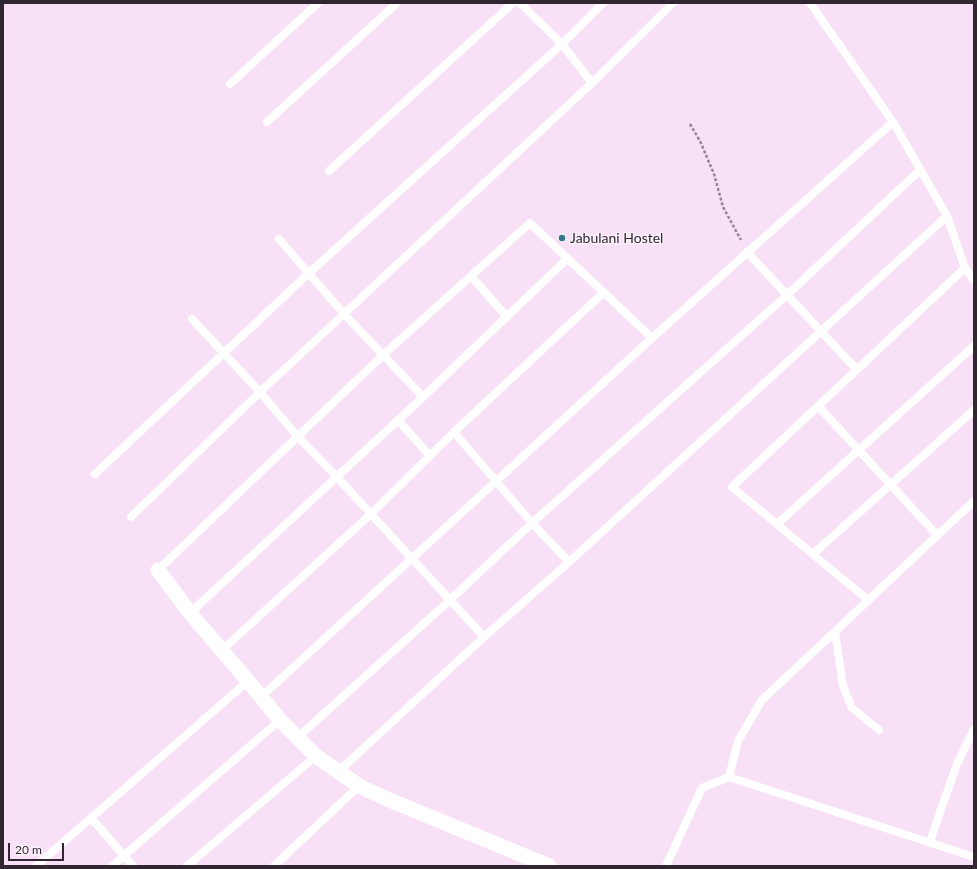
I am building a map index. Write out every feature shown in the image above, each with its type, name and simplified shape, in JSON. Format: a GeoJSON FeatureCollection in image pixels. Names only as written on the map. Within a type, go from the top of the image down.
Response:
{"type":"FeatureCollection","features":[{"type":"Feature","properties":{"kind":"street"},"geometry":{"type":"LineString","coordinates":[[158,570],[190,613],[280,720],[316,756],[359,786],[549,866]]}},
{"type":"Feature","properties":{"kind":"lane"},"geometry":{"type":"LineString","coordinates":[[230,84],[318,3]]}},
{"type":"Feature","properties":{"kind":"lane"},"geometry":{"type":"LineString","coordinates":[[267,122],[397,3]]}},
{"type":"Feature","properties":{"kind":"lane"},"geometry":{"type":"LineString","coordinates":[[329,172],[513,3]]}},
{"type":"Feature","properties":{"kind":"lane"},"geometry":{"type":"LineString","coordinates":[[520,3],[562,44],[592,83]]}},
{"type":"Feature","properties":{"kind":"lane"},"geometry":{"type":"LineString","coordinates":[[95,474],[308,274],[562,44],[603,3]]}},
{"type":"Feature","properties":{"kind":"lane"},"geometry":{"type":"LineString","coordinates":[[131,517],[260,392],[592,83],[673,3]]}},
{"type":"Feature","properties":{"kind":"lane"},"geometry":{"type":"LineString","coordinates":[[810,3],[892,122],[947,216],[965,268],[974,280]]}},
{"type":"Feature","properties":{"kind":"lane"},"geometry":{"type":"LineString","coordinates":[[261,697],[652,338],[892,122]]}},
{"type":"Feature","properties":{"kind":"lane"},"geometry":{"type":"LineString","coordinates":[[297,738],[450,600],[532,523],[787,295],[920,170]]}},
{"type":"Feature","properties":{"kind":"lane"},"geometry":{"type":"LineString","coordinates":[[338,772],[484,637],[569,562],[947,216]]}},
{"type":"Feature","properties":{"kind":"lane"},"geometry":{"type":"LineString","coordinates":[[158,570],[383,355],[530,223],[652,338]]}},
{"type":"Feature","properties":{"kind":"lane"},"geometry":{"type":"LineString","coordinates":[[279,239],[344,314],[423,397]]}},
{"type":"Feature","properties":{"kind":"lane"},"geometry":{"type":"LineString","coordinates":[[747,252],[857,370]]}},
{"type":"Feature","properties":{"kind":"lane"},"geometry":{"type":"LineString","coordinates":[[190,613],[336,476],[423,397],[568,258]]}},
{"type":"Feature","properties":{"kind":"lane"},"geometry":{"type":"LineString","coordinates":[[868,600],[732,488],[965,268]]}},
{"type":"Feature","properties":{"kind":"lane"},"geometry":{"type":"LineString","coordinates":[[471,276],[507,317]]}},
{"type":"Feature","properties":{"kind":"lane"},"geometry":{"type":"LineString","coordinates":[[222,650],[371,514],[454,432],[604,292]]}},
{"type":"Feature","properties":{"kind":"lane"},"geometry":{"type":"LineString","coordinates":[[192,319],[260,392],[298,437],[336,476],[484,637]]}},
{"type":"Feature","properties":{"kind":"lane"},"geometry":{"type":"LineString","coordinates":[[777,524],[974,346]]}},
{"type":"Feature","properties":{"kind":"lane"},"geometry":{"type":"LineString","coordinates":[[818,406],[937,535]]}},
{"type":"Feature","properties":{"kind":"lane"},"geometry":{"type":"LineString","coordinates":[[813,554],[974,410]]}},
{"type":"Feature","properties":{"kind":"lane"},"geometry":{"type":"LineString","coordinates":[[398,420],[430,456]]}},
{"type":"Feature","properties":{"kind":"lane"},"geometry":{"type":"LineString","coordinates":[[454,432],[532,523],[569,562]]}},
{"type":"Feature","properties":{"kind":"lane"},"geometry":{"type":"LineString","coordinates":[[729,777],[738,741],[762,700],[974,501]]}},
{"type":"Feature","properties":{"kind":"lane"},"geometry":{"type":"LineString","coordinates":[[835,632],[843,686],[852,708],[879,730]]}},
{"type":"Feature","properties":{"kind":"lane"},"geometry":{"type":"LineString","coordinates":[[36,866],[248,681]]}},
{"type":"Feature","properties":{"kind":"lane"},"geometry":{"type":"LineString","coordinates":[[112,866],[280,720]]}},
{"type":"Feature","properties":{"kind":"lane"},"geometry":{"type":"LineString","coordinates":[[930,841],[957,764],[974,729]]}},
{"type":"Feature","properties":{"kind":"lane"},"geometry":{"type":"LineString","coordinates":[[187,866],[316,756]]}},
{"type":"Feature","properties":{"kind":"lane"},"geometry":{"type":"LineString","coordinates":[[666,866],[702,788],[729,777],[974,856]]}},
{"type":"Feature","properties":{"kind":"lane"},"geometry":{"type":"LineString","coordinates":[[274,866],[359,786]]}},
{"type":"Feature","properties":{"kind":"lane"},"geometry":{"type":"LineString","coordinates":[[91,818],[133,866]]}},
{"type":"Feature","properties":{"kind":"path"},"geometry":{"type":"LineString","coordinates":[[690,124],[700,141],[714,174],[723,207],[747,252]]}},
{"type":"Feature","properties":{"kind":"place","name":"Jabulani Hostel"},"geometry":{"type":"Point","coordinates":[562,238]}}]}
